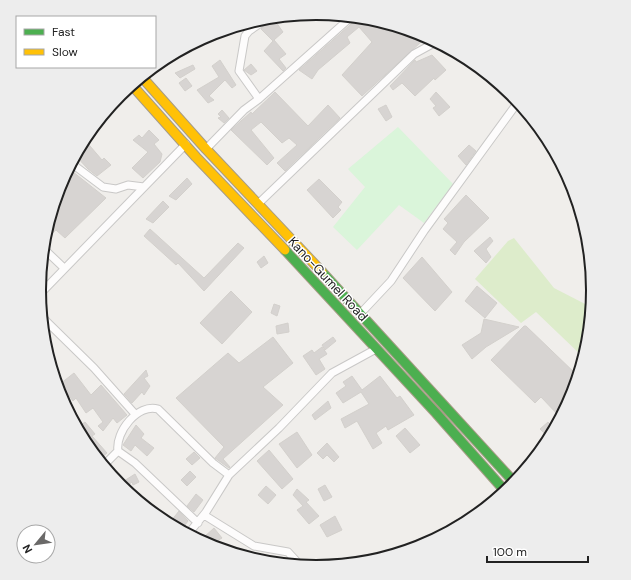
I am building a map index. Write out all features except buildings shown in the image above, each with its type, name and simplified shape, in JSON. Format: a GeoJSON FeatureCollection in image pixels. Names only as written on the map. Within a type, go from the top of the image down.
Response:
{"type":"FeatureCollection","features":[{"type":"Feature","properties":{"kind":"main road","name":"Kano-Gumel Road"},"geometry":{"type":"LineString","coordinates":[[145,81],[510,477]]}},
{"type":"Feature","properties":{"kind":"main road","name":"Kano-Gumel Road"},"geometry":{"type":"LineString","coordinates":[[135,89],[501,486]]}},
{"type":"Feature","properties":{"kind":"street"},"geometry":{"type":"LineString","coordinates":[[206,148],[244,110],[259,99],[345,22]]}},
{"type":"Feature","properties":{"kind":"street"},"geometry":{"type":"LineString","coordinates":[[255,27],[245,36],[239,71],[259,99]]}},
{"type":"Feature","properties":{"kind":"street"},"geometry":{"type":"LineString","coordinates":[[259,203],[414,54],[429,46]]}},
{"type":"Feature","properties":{"kind":"street"},"geometry":{"type":"LineString","coordinates":[[360,314],[391,281],[424,231],[514,108]]}},
{"type":"Feature","properties":{"kind":"street"},"geometry":{"type":"LineString","coordinates":[[46,287],[186,144]]}},
{"type":"Feature","properties":{"kind":"street"},"geometry":{"type":"LineString","coordinates":[[76,166],[103,187],[116,189],[128,185],[144,187]]}},
{"type":"Feature","properties":{"kind":"street"},"geometry":{"type":"LineString","coordinates":[[48,253],[64,268]]}},
{"type":"Feature","properties":{"kind":"street"},"geometry":{"type":"LineString","coordinates":[[48,323],[94,368],[135,414]]}},
{"type":"Feature","properties":{"kind":"street"},"geometry":{"type":"LineString","coordinates":[[192,530],[204,515],[229,475],[279,428],[332,373],[376,349]]}},
{"type":"Feature","properties":{"kind":"street"},"geometry":{"type":"LineString","coordinates":[[198,523],[135,463],[118,451],[117,444],[119,439],[135,414],[151,407],[159,410],[213,463],[229,475]]}},
{"type":"Feature","properties":{"kind":"street"},"geometry":{"type":"LineString","coordinates":[[107,462],[118,451]]}},
{"type":"Feature","properties":{"kind":"street"},"geometry":{"type":"LineString","coordinates":[[204,515],[254,546],[288,552],[294,559]]}},
{"type":"Feature","properties":{"kind":"green space"},"geometry":{"type":"Polygon","coordinates":[[[398,127],[453,184],[424,223],[399,205],[357,250],[333,227],[365,187],[348,169],[398,127]]]}},
{"type":"Feature","properties":{"kind":"green space"},"geometry":{"type":"Polygon","coordinates":[[[514,238],[554,288],[585,304],[578,352],[536,312],[521,323],[475,279],[508,241],[514,238]]]}},
{"type":"Feature","properties":{"kind":"traffic: fast"},"geometry":{"type":"LineString","coordinates":[[285,250],[436,413],[501,486]]}},
{"type":"Feature","properties":{"kind":"traffic: fast"},"geometry":{"type":"LineString","coordinates":[[322,272],[510,477]]}},
{"type":"Feature","properties":{"kind":"traffic: slow"},"geometry":{"type":"LineString","coordinates":[[145,81],[206,149],[322,272]]}},
{"type":"Feature","properties":{"kind":"traffic: slow"},"geometry":{"type":"LineString","coordinates":[[135,89],[196,157],[285,250]]}}]}
